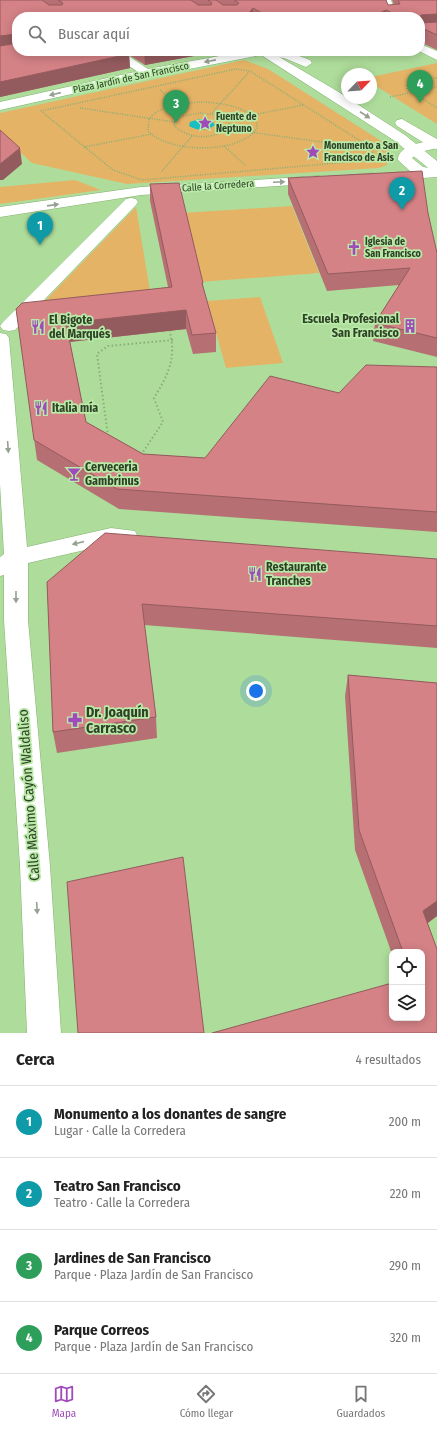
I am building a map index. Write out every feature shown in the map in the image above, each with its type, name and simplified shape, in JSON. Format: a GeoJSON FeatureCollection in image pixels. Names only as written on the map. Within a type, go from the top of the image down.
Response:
{"type":"FeatureCollection","features":[{"type":"Feature","properties":{"kind":"main road"},"geometry":{"type":"LineString","coordinates":[[386,0],[390,12]]}},
{"type":"Feature","properties":{"kind":"main road"},"geometry":{"type":"LineString","coordinates":[[425,50],[437,56]]}},
{"type":"Feature","properties":{"kind":"main road"},"geometry":{"type":"LineString","coordinates":[[121,56],[148,73]]}},
{"type":"Feature","properties":{"kind":"main road","name":"Plaza Jardín de San Francisco"},"geometry":{"type":"LineString","coordinates":[[0,106],[148,73],[237,56]]}},
{"type":"Feature","properties":{"kind":"main road","name":"Plaza Jardín de San Francisco"},"geometry":{"type":"LineString","coordinates":[[278,56],[311,67]]}},
{"type":"Feature","properties":{"kind":"main road","name":"Plaza Jardín de San Francisco"},"geometry":{"type":"LineString","coordinates":[[294,56],[311,67],[437,168]]}},
{"type":"Feature","properties":{"kind":"main road"},"geometry":{"type":"LineString","coordinates":[[328,77],[341,85]]}},
{"type":"Feature","properties":{"kind":"main road"},"geometry":{"type":"LineString","coordinates":[[372,104],[381,110]]}},
{"type":"Feature","properties":{"kind":"main road"},"geometry":{"type":"LineString","coordinates":[[394,118],[437,145]]}},
{"type":"Feature","properties":{"kind":"main road"},"geometry":{"type":"LineString","coordinates":[[437,145],[415,149],[405,156],[407,164],[418,170],[437,173]]}},
{"type":"Feature","properties":{"kind":"main road"},"geometry":{"type":"LineString","coordinates":[[378,177],[437,173]]}},
{"type":"Feature","properties":{"kind":"main road","name":"Calle la Corredera"},"geometry":{"type":"LineString","coordinates":[[0,212],[141,191],[333,180]]}},
{"type":"Feature","properties":{"kind":"main road"},"geometry":{"type":"LineString","coordinates":[[5,332],[131,202]]}},
{"type":"Feature","properties":{"kind":"main road","name":"Calle Máximo Cayón Waldaliso"},"geometry":{"type":"LineString","coordinates":[[5,332],[8,563],[16,620],[35,866],[44,1033]]}},
{"type":"Feature","properties":{"kind":"main road"},"geometry":{"type":"LineString","coordinates":[[8,563],[111,536],[144,538]]}},
{"type":"Feature","properties":{"kind":"path"},"geometry":{"type":"LineString","coordinates":[[248,64],[250,71],[373,149]]}},
{"type":"Feature","properties":{"kind":"path"},"geometry":{"type":"LineString","coordinates":[[212,114],[250,71]]}},
{"type":"Feature","properties":{"kind":"path"},"geometry":{"type":"LineString","coordinates":[[437,78],[423,78],[410,82],[407,85],[407,89],[437,108]]}},
{"type":"Feature","properties":{"kind":"path"},"geometry":{"type":"LineString","coordinates":[[156,86],[178,105]]}},
{"type":"Feature","properties":{"kind":"path"},"geometry":{"type":"LineString","coordinates":[[390,97],[437,87]]}},
{"type":"Feature","properties":{"kind":"path"},"geometry":{"type":"LineString","coordinates":[[207,102],[222,104],[239,108],[252,115],[257,120],[258,127],[255,133],[238,143],[224,146],[211,148],[184,147],[164,142],[152,134],[147,126],[150,118],[156,113],[178,105],[207,102]]}},
{"type":"Feature","properties":{"kind":"path"},"geometry":{"type":"LineString","coordinates":[[58,103],[64,106]]}},
{"type":"Feature","properties":{"kind":"path"},"geometry":{"type":"LineString","coordinates":[[252,115],[303,105]]}},
{"type":"Feature","properties":{"kind":"path"},"geometry":{"type":"LineString","coordinates":[[72,107],[64,106],[41,111],[113,170],[142,180],[372,160],[373,149]]}},
{"type":"Feature","properties":{"kind":"path"},"geometry":{"type":"LineString","coordinates":[[80,108],[175,122]]}},
{"type":"Feature","properties":{"kind":"path"},"geometry":{"type":"LineString","coordinates":[[175,122],[180,117],[188,114],[212,114],[227,120],[229,122],[227,129]]}},
{"type":"Feature","properties":{"kind":"path"},"geometry":{"type":"LineString","coordinates":[[175,122],[174,125],[177,129],[193,135],[212,135],[227,129],[386,151]]}},
{"type":"Feature","properties":{"kind":"path"},"geometry":{"type":"LineString","coordinates":[[84,147],[152,134]]}},
{"type":"Feature","properties":{"kind":"path"},"geometry":{"type":"LineString","coordinates":[[154,179],[184,147],[193,135]]}},
{"type":"Feature","properties":{"kind":"path"},"geometry":{"type":"LineString","coordinates":[[224,146],[251,170]]}},
{"type":"Feature","properties":{"kind":"path"},"geometry":{"type":"LineString","coordinates":[[138,459],[163,422],[154,398],[174,359],[173,340],[169,327]]}},
{"type":"Feature","properties":{"kind":"path"},"geometry":{"type":"LineString","coordinates":[[108,438],[97,354],[108,346],[173,340]]}},
{"type":"Feature","properties":{"kind":"shaded area"},"geometry":{"type":"Polygon","coordinates":[[[244,60],[268,69],[389,146],[387,165],[379,168],[127,184],[32,163],[0,134],[0,113],[244,60]]]}},
{"type":"Feature","properties":{"kind":"shaded area"},"geometry":{"type":"Polygon","coordinates":[[[437,63],[437,124],[377,87],[377,76],[437,63]]]}},
{"type":"Feature","properties":{"kind":"shaded area"},"geometry":{"type":"Polygon","coordinates":[[[75,180],[101,190],[0,204],[0,187],[75,180]]]}},
{"type":"Feature","properties":{"kind":"shaded area"},"geometry":{"type":"Polygon","coordinates":[[[292,206],[319,273],[199,282],[182,213],[292,206]]]}},
{"type":"Feature","properties":{"kind":"shaded area"},"geometry":{"type":"Polygon","coordinates":[[[136,207],[151,297],[39,307],[136,207]]]}},
{"type":"Feature","properties":{"kind":"shaded area"},"geometry":{"type":"Polygon","coordinates":[[[260,297],[283,363],[226,368],[207,301],[260,297]]]}},
{"type":"Feature","properties":{"kind":"water","name":"Fuente de Neptuno"},"geometry":{"type":"Polygon","coordinates":[[[199,119],[211,120],[215,125],[202,130],[189,126],[190,122],[199,119]]]}},
{"type":"Feature","properties":{"kind":"building"},"geometry":{"type":"Polygon","coordinates":[[[0,0],[42,0],[49,5],[62,5],[63,3],[58,0],[191,0],[198,5],[211,5],[212,3],[208,0],[216,0],[223,5],[237,5],[239,3],[234,0],[386,0],[388,5],[400,4],[398,0],[437,0],[437,14],[425,15],[425,12],[390,12],[386,10],[382,12],[260,12],[253,8],[250,12],[12,12],[12,34],[0,36],[0,0]]]}},
{"type":"Feature","properties":{"kind":"building"},"geometry":{"type":"Polygon","coordinates":[[[437,22],[437,35],[425,29],[425,23],[437,22]]]}},
{"type":"Feature","properties":{"kind":"building"},"geometry":{"type":"Polygon","coordinates":[[[12,44],[12,56],[120,56],[0,82],[0,46],[12,44]]]}},
{"type":"Feature","properties":{"kind":"building"},"geometry":{"type":"Polygon","coordinates":[[[0,130],[20,148],[0,164],[0,130]]]}},
{"type":"Feature","properties":{"kind":"building"},"geometry":{"type":"Polygon","coordinates":[[[422,171],[428,213],[437,253],[437,338],[375,323],[410,268],[328,274],[288,178],[422,171]]]}},
{"type":"Feature","properties":{"kind":"building"},"geometry":{"type":"Polygon","coordinates":[[[179,183],[202,283],[216,333],[192,335],[186,310],[66,323],[86,422],[143,454],[205,458],[270,376],[339,393],[366,365],[437,367],[437,512],[117,489],[34,440],[16,309],[22,303],[172,287],[150,184],[179,183]]]}},
{"type":"Feature","properties":{"kind":"building"},"geometry":{"type":"Polygon","coordinates":[[[105,533],[437,559],[437,626],[142,604],[156,717],[53,732],[47,582],[105,533]]]}},
{"type":"Feature","properties":{"kind":"building"},"geometry":{"type":"Polygon","coordinates":[[[348,675],[437,683],[437,901],[423,911],[437,949],[437,1033],[212,1033],[389,984],[389,1021],[425,1021],[425,949],[402,949],[359,830],[348,675]]]}},
{"type":"Feature","properties":{"kind":"building"},"geometry":{"type":"Polygon","coordinates":[[[183,857],[204,1033],[78,1033],[67,882],[183,857]]]}},
{"type":"Feature","properties":{"kind":"place","name":"Parque Correos"},"geometry":{"type":"Point","coordinates":[420,103]}},
{"type":"Feature","properties":{"kind":"place","name":"Jardines de San Francisco"},"geometry":{"type":"Point","coordinates":[176,123]}},
{"type":"Feature","properties":{"kind":"place","name":"Fuente de Neptuno"},"geometry":{"type":"Point","coordinates":[205,123]}},
{"type":"Feature","properties":{"kind":"place","name":"Monumento a San Francisco de Asis"},"geometry":{"type":"Point","coordinates":[313,152]}},
{"type":"Feature","properties":{"kind":"place","name":"Teatro San Francisco"},"geometry":{"type":"Point","coordinates":[402,210]}},
{"type":"Feature","properties":{"kind":"place","name":"Monumento a los donantes de sangre"},"geometry":{"type":"Point","coordinates":[40,245]}},
{"type":"Feature","properties":{"kind":"place","name":"Iglesia de San Francisco"},"geometry":{"type":"Point","coordinates":[354,248]}},
{"type":"Feature","properties":{"kind":"place","name":"Escuela Profesional San Francisco"},"geometry":{"type":"Point","coordinates":[410,326]}},
{"type":"Feature","properties":{"kind":"place","name":"El Bigote del Marqués"},"geometry":{"type":"Point","coordinates":[38,327]}},
{"type":"Feature","properties":{"kind":"place","name":"Italia mía"},"geometry":{"type":"Point","coordinates":[41,408]}},
{"type":"Feature","properties":{"kind":"place","name":"Cerveceria Gambrinus"},"geometry":{"type":"Point","coordinates":[74,474]}},
{"type":"Feature","properties":{"kind":"place","name":"Restaurante Tranches"},"geometry":{"type":"Point","coordinates":[255,574]}},
{"type":"Feature","properties":{"kind":"place","name":"Dr. Joaquín Carrasco"},"geometry":{"type":"Point","coordinates":[75,720]}}]}
